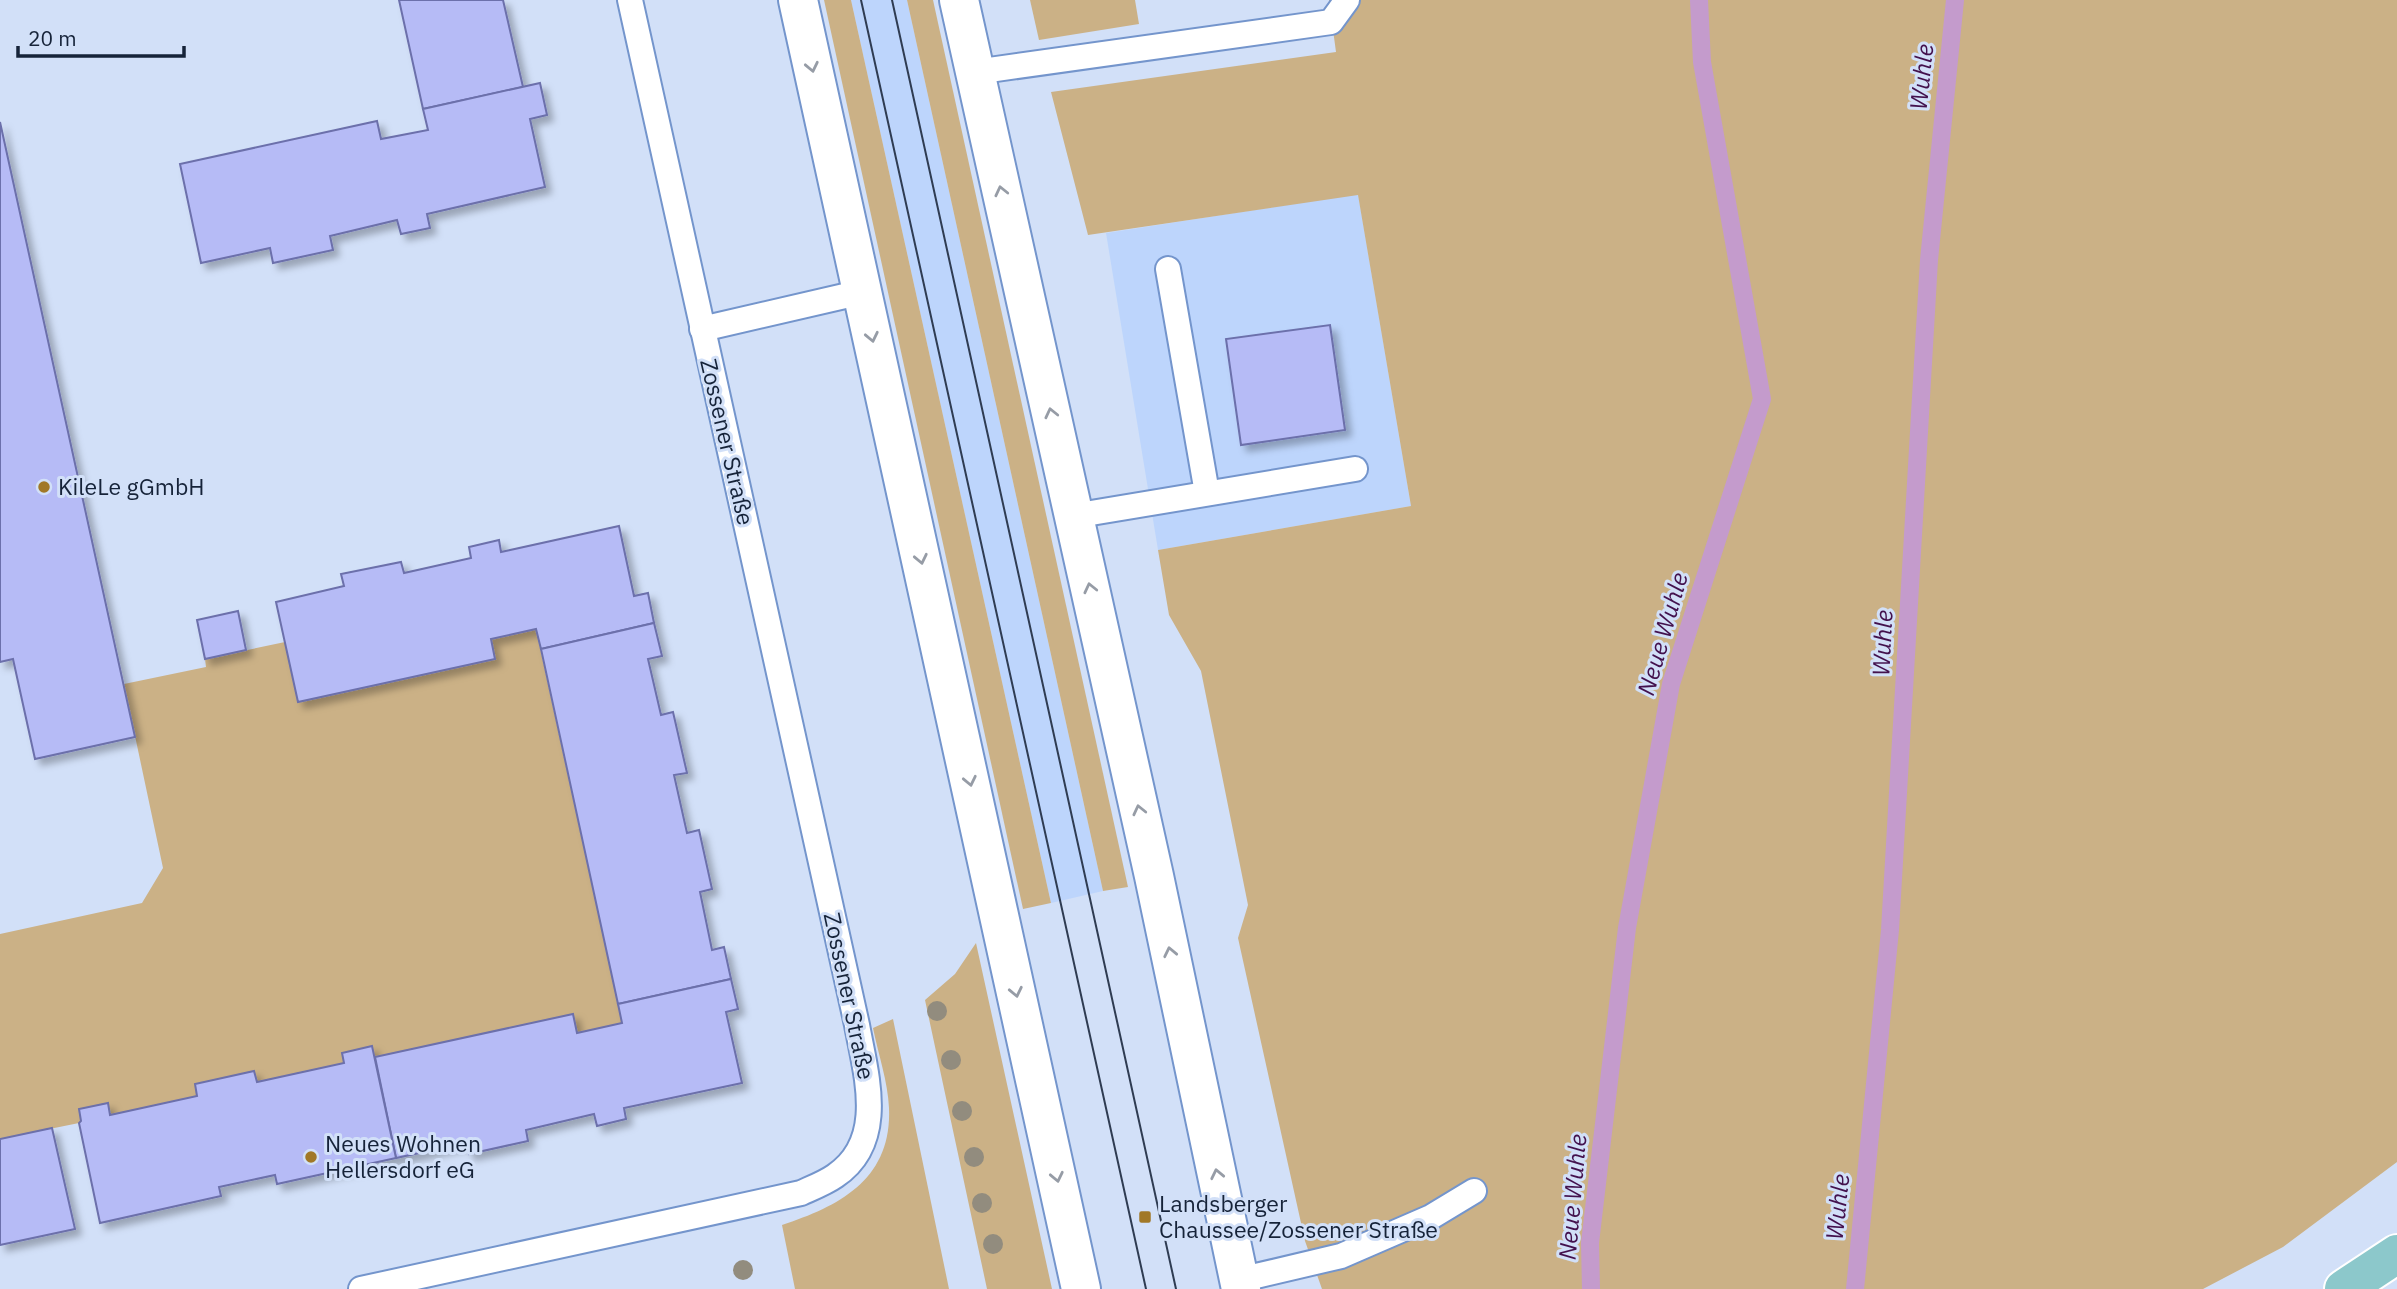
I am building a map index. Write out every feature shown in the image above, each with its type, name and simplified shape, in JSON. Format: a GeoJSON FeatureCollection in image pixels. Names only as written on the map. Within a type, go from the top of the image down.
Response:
{"type":"FeatureCollection","features":[{"type":"Feature","properties":{"kind":"main road"},"geometry":{"type":"LineString","coordinates":[[2344,1289],[2397,1254]]}},
{"type":"Feature","properties":{"kind":"street"},"geometry":{"type":"LineString","coordinates":[[798,0],[1081,1289]]}},
{"type":"Feature","properties":{"kind":"street"},"geometry":{"type":"LineString","coordinates":[[959,0],[1240,1284]]}},
{"type":"Feature","properties":{"kind":"lane","name":"Zossener Straße"},"geometry":{"type":"LineString","coordinates":[[361,1289],[801,1193],[836,1175],[855,1156],[867,1133],[870,1097],[857,1025],[630,0]]}},
{"type":"Feature","properties":{"kind":"lane"},"geometry":{"type":"LineString","coordinates":[[975,72],[1331,22],[1347,0]]}},
{"type":"Feature","properties":{"kind":"lane"},"geometry":{"type":"LineString","coordinates":[[1168,269],[1207,493]]}},
{"type":"Feature","properties":{"kind":"lane","name":"Zossener Straße"},"geometry":{"type":"LineString","coordinates":[[702,329],[862,292]]}},
{"type":"Feature","properties":{"kind":"lane"},"geometry":{"type":"LineString","coordinates":[[1073,516],[1355,469]]}},
{"type":"Feature","properties":{"kind":"lane"},"geometry":{"type":"LineString","coordinates":[[1240,1284],[1341,1256],[1432,1217],[1474,1191]]}},
{"type":"Feature","properties":{"kind":"shaded area"},"geometry":{"type":"Polygon","coordinates":[[[824,0],[851,0],[1051,903],[1023,909],[824,0]]]}},
{"type":"Feature","properties":{"kind":"shaded area"},"geometry":{"type":"Polygon","coordinates":[[[851,0],[907,0],[1103,891],[1051,903],[851,0]]]}},
{"type":"Feature","properties":{"kind":"shaded area"},"geometry":{"type":"Polygon","coordinates":[[[907,0],[933,0],[1128,887],[1103,891],[907,0]]]}},
{"type":"Feature","properties":{"kind":"shaded area"},"geometry":{"type":"Polygon","coordinates":[[[1030,0],[1135,0],[1139,24],[1039,40],[1030,0]]]}},
{"type":"Feature","properties":{"kind":"shaded area"},"geometry":{"type":"Polygon","coordinates":[[[1329,0],[2397,0],[2397,1162],[2283,1247],[2203,1289],[1322,1289],[1305,1241],[1238,938],[1248,905],[1201,671],[1169,615],[1158,550],[1411,506],[1358,195],[1088,235],[1051,92],[1336,52],[1329,0]]]}},
{"type":"Feature","properties":{"kind":"shaded area"},"geometry":{"type":"Polygon","coordinates":[[[1358,194],[1411,506],[1158,550],[1106,233],[1358,194]]]}},
{"type":"Feature","properties":{"kind":"shaded area"},"geometry":{"type":"Polygon","coordinates":[[[536,629],[622,1023],[577,1033],[573,1014],[375,1057],[372,1046],[342,1053],[344,1063],[257,1082],[254,1071],[195,1084],[197,1096],[111,1115],[108,1103],[80,1109],[79,1123],[0,1139],[0,934],[142,903],[163,868],[124,684],[206,667],[205,659],[285,642],[298,702],[495,659],[491,639],[536,629]]]}},
{"type":"Feature","properties":{"kind":"shaded area"},"geometry":{"type":"Polygon","coordinates":[[[976,943],[1052,1289],[987,1289],[925,1000],[955,974],[976,943]]]}},
{"type":"Feature","properties":{"kind":"shaded area"},"geometry":{"type":"Polygon","coordinates":[[[893,1019],[949,1289],[795,1289],[782,1225],[824,1209],[842,1198],[872,1171],[882,1154],[888,1133],[889,1108],[873,1028],[893,1019]]]}},
{"type":"Feature","properties":{"kind":"building"},"geometry":{"type":"Polygon","coordinates":[[[399,0],[503,0],[523,87],[423,109],[399,0]]]}},
{"type":"Feature","properties":{"kind":"building"},"geometry":{"type":"Polygon","coordinates":[[[540,83],[547,115],[530,119],[545,187],[427,214],[430,228],[401,234],[397,220],[330,236],[333,250],[273,263],[270,248],[201,263],[180,164],[377,121],[381,139],[428,130],[423,109],[540,83]]]}},
{"type":"Feature","properties":{"kind":"building"},"geometry":{"type":"Polygon","coordinates":[[[0,122],[135,737],[35,759],[13,659],[0,662],[0,122]]]}},
{"type":"Feature","properties":{"kind":"building"},"geometry":{"type":"Polygon","coordinates":[[[1330,325],[1345,430],[1241,445],[1226,339],[1330,325]]]}},
{"type":"Feature","properties":{"kind":"building"},"geometry":{"type":"Polygon","coordinates":[[[619,526],[634,596],[648,593],[654,623],[541,649],[536,629],[491,639],[495,659],[298,702],[276,602],[344,586],[341,574],[401,562],[404,573],[471,558],[469,547],[499,540],[501,552],[619,526]]]}},
{"type":"Feature","properties":{"kind":"building"},"geometry":{"type":"Polygon","coordinates":[[[238,611],[246,650],[205,659],[197,620],[238,611]]]}},
{"type":"Feature","properties":{"kind":"building"},"geometry":{"type":"Polygon","coordinates":[[[654,623],[662,656],[648,659],[661,715],[673,712],[687,773],[674,775],[687,833],[699,830],[712,889],[700,892],[712,950],[724,947],[731,979],[618,1004],[541,649],[654,623]]]}},
{"type":"Feature","properties":{"kind":"building"},"geometry":{"type":"Polygon","coordinates":[[[731,979],[738,1009],[726,1012],[742,1083],[624,1108],[626,1119],[597,1126],[594,1114],[526,1130],[528,1141],[469,1154],[466,1143],[396,1158],[375,1057],[573,1014],[577,1033],[622,1023],[618,1004],[731,979]]]}},
{"type":"Feature","properties":{"kind":"building"},"geometry":{"type":"Polygon","coordinates":[[[372,1046],[396,1158],[277,1184],[275,1175],[219,1187],[221,1196],[100,1223],[79,1123],[79,1109],[108,1103],[110,1115],[197,1096],[195,1084],[254,1071],[257,1082],[344,1063],[342,1053],[372,1046]]]}},
{"type":"Feature","properties":{"kind":"building"},"geometry":{"type":"Polygon","coordinates":[[[52,1128],[75,1229],[0,1245],[0,1139],[52,1128]]]}},
{"type":"Feature","properties":{"kind":"waterway","name":"Neue Wuhle"},"geometry":{"type":"LineString","coordinates":[[1591,1289],[1590,1243],[1627,928],[1671,684],[1762,399],[1702,62],[1699,0]]}},
{"type":"Feature","properties":{"kind":"waterway","name":"Wuhle"},"geometry":{"type":"LineString","coordinates":[[1855,1289],[1890,930],[1929,260],[1955,0]]}},
{"type":"Feature","properties":{"kind":"tram line"},"geometry":{"type":"LineString","coordinates":[[861,0],[1146,1289]]}},
{"type":"Feature","properties":{"kind":"tram line"},"geometry":{"type":"LineString","coordinates":[[892,0],[1176,1289]]}},
{"type":"Feature","properties":{"kind":"place","name":"KileLe gGmbH"},"geometry":{"type":"Point","coordinates":[44,487]}},
{"type":"Feature","properties":{"kind":"place","name":"Neues Wohnen Hellersdorf eG"},"geometry":{"type":"Point","coordinates":[311,1157]}},
{"type":"Feature","properties":{"kind":"place","name":"Landsberger Chaussee/Zossener Straße"},"geometry":{"type":"Point","coordinates":[1145,1217]}}]}
